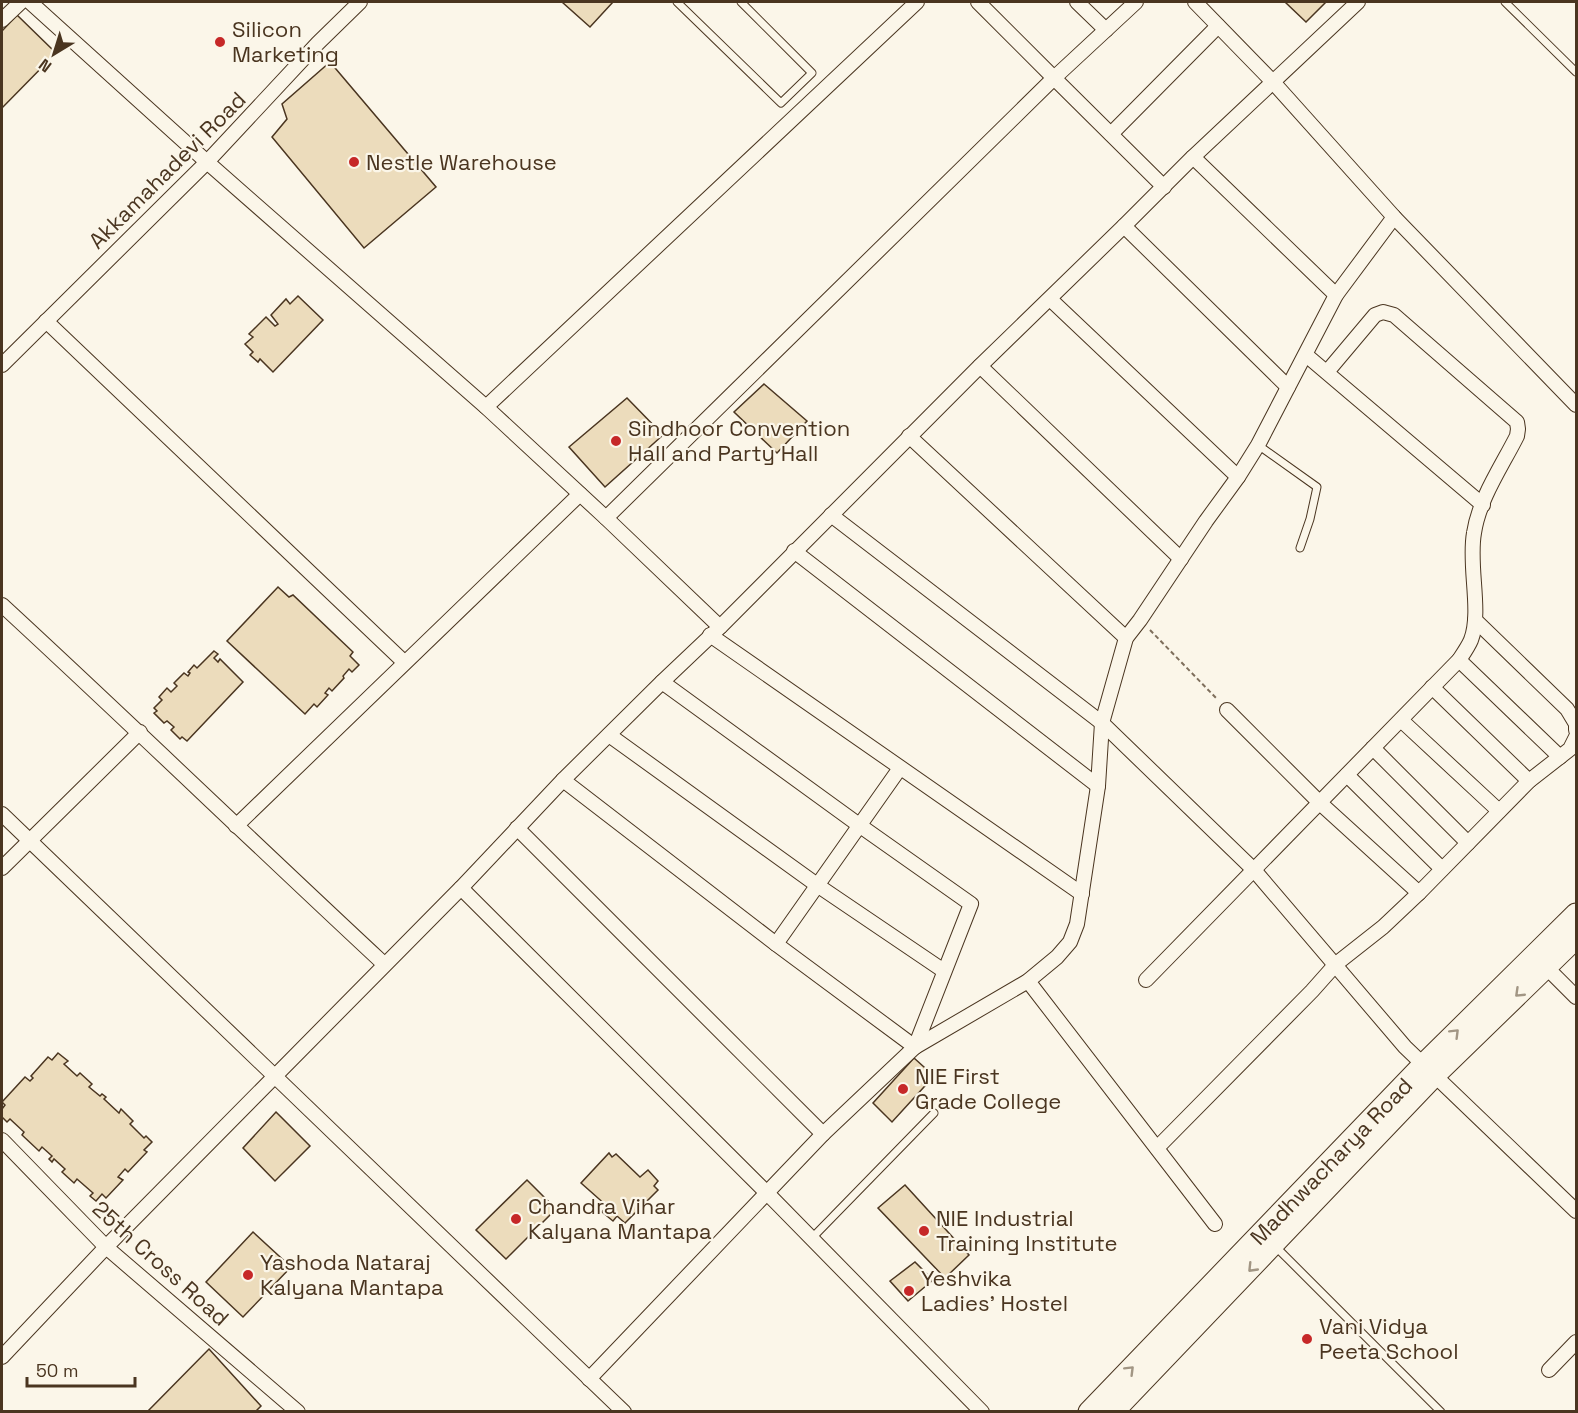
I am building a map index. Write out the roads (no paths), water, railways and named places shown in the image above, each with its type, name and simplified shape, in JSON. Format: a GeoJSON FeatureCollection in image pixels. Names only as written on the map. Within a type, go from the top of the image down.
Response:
{"type":"FeatureCollection","features":[{"type":"Feature","properties":{"kind":"main road","name":"Madhwacharya Road"},"geometry":{"type":"LineString","coordinates":[[1113,1412],[1268,1239],[1576,914]]}},
{"type":"Feature","properties":{"kind":"main road","name":"Madhwacharya Road"},"geometry":{"type":"LineString","coordinates":[[1428,1071],[1576,938]]}},
{"type":"Feature","properties":{"kind":"main road","name":"Madhwacharya Road"},"geometry":{"type":"LineString","coordinates":[[1089,1412],[1268,1239]]}},
{"type":"Feature","properties":{"kind":"street"},"geometry":{"type":"LineString","coordinates":[[2,20],[21,2]]}},
{"type":"Feature","properties":{"kind":"street"},"geometry":{"type":"LineString","coordinates":[[30,2],[207,162],[486,407],[606,518],[715,631],[900,768],[1082,894]]}},
{"type":"Feature","properties":{"kind":"street","name":"Akkamahadevi Road"},"geometry":{"type":"LineString","coordinates":[[2,365],[207,162],[318,43],[360,2]]}},
{"type":"Feature","properties":{"kind":"street"},"geometry":{"type":"LineString","coordinates":[[486,407],[917,2]]}},
{"type":"Feature","properties":{"kind":"street"},"geometry":{"type":"LineString","coordinates":[[978,2],[1164,187]]}},
{"type":"Feature","properties":{"kind":"street"},"geometry":{"type":"LineString","coordinates":[[1077,2],[1106,30]]}},
{"type":"Feature","properties":{"kind":"street"},"geometry":{"type":"LineString","coordinates":[[606,518],[1054,78],[1136,2]]}},
{"type":"Feature","properties":{"kind":"street"},"geometry":{"type":"LineString","coordinates":[[1195,2],[1273,82],[1394,217],[1576,403]]}},
{"type":"Feature","properties":{"kind":"street"},"geometry":{"type":"LineString","coordinates":[[2,1357],[106,1246],[461,888],[562,780],[1193,157],[1358,2]]}},
{"type":"Feature","properties":{"kind":"street"},"geometry":{"type":"LineString","coordinates":[[1111,134],[1218,26]]}},
{"type":"Feature","properties":{"kind":"street"},"geometry":{"type":"LineString","coordinates":[[1193,157],[1336,295]]}},
{"type":"Feature","properties":{"kind":"street"},"geometry":{"type":"LineString","coordinates":[[589,1380],[823,1134],[915,1047],[1028,981],[1070,942],[1077,924],[1098,786],[1102,723],[1126,638],[1238,477],[1258,445],[1336,295],[1394,217]]}},
{"type":"Feature","properties":{"kind":"street"},"geometry":{"type":"LineString","coordinates":[[1124,226],[1288,387]]}},
{"type":"Feature","properties":{"kind":"street"},"geometry":{"type":"LineString","coordinates":[[1050,298],[1238,477]]}},
{"type":"Feature","properties":{"kind":"street"},"geometry":{"type":"LineString","coordinates":[[1146,980],[1459,660],[1471,640],[1475,620],[1471,560],[1474,532],[1483,505],[1517,435],[1516,422],[1394,315],[1383,312],[1375,315],[1327,372]]}},
{"type":"Feature","properties":{"kind":"street"},"geometry":{"type":"LineString","coordinates":[[46,321],[404,662]]}},
{"type":"Feature","properties":{"kind":"street"},"geometry":{"type":"LineString","coordinates":[[1306,355],[1483,505]]}},
{"type":"Feature","properties":{"kind":"street"},"geometry":{"type":"LineString","coordinates":[[980,366],[1181,559]]}},
{"type":"Feature","properties":{"kind":"street"},"geometry":{"type":"LineString","coordinates":[[909,436],[1126,638]]}},
{"type":"Feature","properties":{"kind":"street"},"geometry":{"type":"LineString","coordinates":[[236,826],[580,494]]}},
{"type":"Feature","properties":{"kind":"street"},"geometry":{"type":"LineString","coordinates":[[831,516],[1102,723],[1254,870],[1404,1047],[1576,1210]]}},
{"type":"Feature","properties":{"kind":"street"},"geometry":{"type":"LineString","coordinates":[[794,551],[1098,786]]}},
{"type":"Feature","properties":{"kind":"street"},"geometry":{"type":"LineString","coordinates":[[2,605],[140,732],[236,826],[384,964]]}},
{"type":"Feature","properties":{"kind":"street"},"geometry":{"type":"LineString","coordinates":[[1475,620],[1567,709],[1576,724],[1576,730]]}},
{"type":"Feature","properties":{"kind":"street"},"geometry":{"type":"LineString","coordinates":[[1459,660],[1560,757]]}},
{"type":"Feature","properties":{"kind":"street"},"geometry":{"type":"LineString","coordinates":[[662,682],[971,904],[915,1047]]}},
{"type":"Feature","properties":{"kind":"street"},"geometry":{"type":"LineString","coordinates":[[1432,687],[1529,781]]}},
{"type":"Feature","properties":{"kind":"street"},"geometry":{"type":"LineString","coordinates":[[1227,710],[1320,802],[1419,893]]}},
{"type":"Feature","properties":{"kind":"street"},"geometry":{"type":"LineString","coordinates":[[1401,720],[1499,811]]}},
{"type":"Feature","properties":{"kind":"street"},"geometry":{"type":"LineString","coordinates":[[2,868],[140,732]]}},
{"type":"Feature","properties":{"kind":"street"},"geometry":{"type":"LineString","coordinates":[[609,735],[817,885],[944,971]]}},
{"type":"Feature","properties":{"kind":"street"},"geometry":{"type":"LineString","coordinates":[[1156,1148],[1336,964],[1383,927],[1419,893],[1529,781],[1570,749],[1576,737]]}},
{"type":"Feature","properties":{"kind":"street"},"geometry":{"type":"LineString","coordinates":[[1372,748],[1468,843]]}},
{"type":"Feature","properties":{"kind":"street"},"geometry":{"type":"LineString","coordinates":[[776,944],[900,768]]}},
{"type":"Feature","properties":{"kind":"street"},"geometry":{"type":"LineString","coordinates":[[1347,775],[1442,869]]}},
{"type":"Feature","properties":{"kind":"street"},"geometry":{"type":"LineString","coordinates":[[562,780],[915,1047]]}},
{"type":"Feature","properties":{"kind":"street"},"geometry":{"type":"LineString","coordinates":[[2,814],[624,1412]]}},
{"type":"Feature","properties":{"kind":"street"},"geometry":{"type":"LineString","coordinates":[[517,828],[823,1134]]}},
{"type":"Feature","properties":{"kind":"street"},"geometry":{"type":"LineString","coordinates":[[461,888],[812,1238],[982,1412]]}},
{"type":"Feature","properties":{"kind":"street"},"geometry":{"type":"LineString","coordinates":[[1546,967],[1576,997]]}},
{"type":"Feature","properties":{"kind":"street"},"geometry":{"type":"LineString","coordinates":[[1028,981],[1215,1224]]}},
{"type":"Feature","properties":{"kind":"street","name":"25th Cross Road"},"geometry":{"type":"LineString","coordinates":[[2,1140],[106,1246],[298,1412]]}},
{"type":"Feature","properties":{"kind":"street"},"geometry":{"type":"LineString","coordinates":[[1549,1370],[1576,1342]]}},
{"type":"Feature","properties":{"kind":"lane"},"geometry":{"type":"LineString","coordinates":[[677,2],[781,103],[812,74],[741,2]]}},
{"type":"Feature","properties":{"kind":"lane"},"geometry":{"type":"LineString","coordinates":[[1505,2],[1576,72]]}},
{"type":"Feature","properties":{"kind":"lane"},"geometry":{"type":"LineString","coordinates":[[798,87],[810,102]]}},
{"type":"Feature","properties":{"kind":"lane"},"geometry":{"type":"LineString","coordinates":[[1258,445],[1317,487],[1310,519],[1300,548]]}},
{"type":"Feature","properties":{"kind":"lane"},"geometry":{"type":"LineString","coordinates":[[812,1238],[934,1113]]}},
{"type":"Feature","properties":{"kind":"lane"},"geometry":{"type":"LineString","coordinates":[[1268,1239],[1441,1412]]}},
{"type":"Feature","properties":{"kind":"place","name":"Silicon Marketing"},"geometry":{"type":"Point","coordinates":[220,42]}},
{"type":"Feature","properties":{"kind":"place","name":"Nestle Warehouse"},"geometry":{"type":"Point","coordinates":[354,162]}},
{"type":"Feature","properties":{"kind":"place","name":"Sindhoor Convention Hall and Party Hall"},"geometry":{"type":"Point","coordinates":[616,441]}},
{"type":"Feature","properties":{"kind":"place","name":"NIE First Grade College"},"geometry":{"type":"Point","coordinates":[903,1089]}},
{"type":"Feature","properties":{"kind":"place","name":"Chandra Vihar Kalyana Mantapa"},"geometry":{"type":"Point","coordinates":[516,1219]}},
{"type":"Feature","properties":{"kind":"place","name":"NIE Industrial Training Institute"},"geometry":{"type":"Point","coordinates":[924,1231]}},
{"type":"Feature","properties":{"kind":"place","name":"Yashoda Nataraj Kalyana Mantapa"},"geometry":{"type":"Point","coordinates":[248,1275]}},
{"type":"Feature","properties":{"kind":"place","name":"Yeshvika Ladies' Hostel"},"geometry":{"type":"Point","coordinates":[909,1291]}},
{"type":"Feature","properties":{"kind":"place","name":"Vani Vidya Peeta School"},"geometry":{"type":"Point","coordinates":[1307,1339]}}]}
